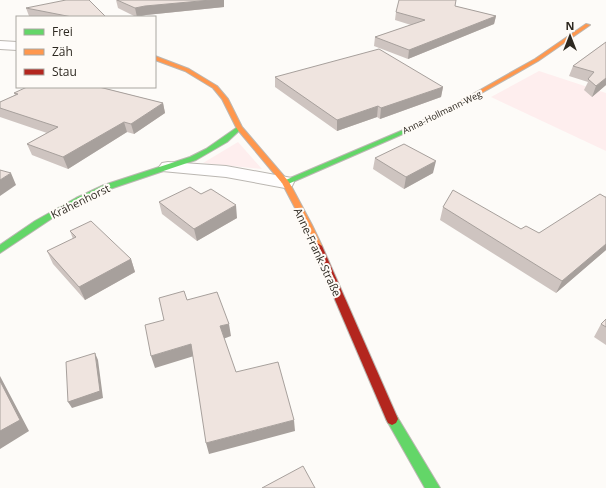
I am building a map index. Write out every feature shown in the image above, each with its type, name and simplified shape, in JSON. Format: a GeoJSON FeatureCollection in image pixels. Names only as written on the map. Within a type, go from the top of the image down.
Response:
{"type":"FeatureCollection","features":[{"type":"Feature","properties":{"kind":"street","name":"Anna-Hollmann-Weg"},"geometry":{"type":"LineString","coordinates":[[285,182],[410,128],[499,84],[555,50],[588,25]]}},
{"type":"Feature","properties":{"kind":"street"},"geometry":{"type":"LineString","coordinates":[[0,45],[16,46]]}},
{"type":"Feature","properties":{"kind":"street","name":"Anne-Frank-Straße"},"geometry":{"type":"LineString","coordinates":[[156,58],[187,70],[215,87],[225,99],[238,128],[285,182],[308,225],[392,419],[433,488]]}},
{"type":"Feature","properties":{"kind":"street","name":"Krähenhorst"},"geometry":{"type":"LineString","coordinates":[[0,250],[26,230],[65,206],[108,186],[209,152],[225,141],[238,128]]}},
{"type":"Feature","properties":{"kind":"street","name":"Krähenhorst"},"geometry":{"type":"LineString","coordinates":[[168,167],[204,168],[285,182]]}},
{"type":"Feature","properties":{"kind":"shaded area"},"geometry":{"type":"Polygon","coordinates":[[[539,71],[606,93],[606,151],[491,97],[539,71]]]}},
{"type":"Feature","properties":{"kind":"shaded area"},"geometry":{"type":"Polygon","coordinates":[[[238,142],[262,169],[203,163],[238,142]]]}},
{"type":"Feature","properties":{"kind":"building"},"geometry":{"type":"Polygon","coordinates":[[[66,0],[89,0],[105,16],[67,16],[26,8],[66,0]]]}},
{"type":"Feature","properties":{"kind":"building"},"geometry":{"type":"Polygon","coordinates":[[[117,0],[211,0],[135,8],[117,0]]]}},
{"type":"Feature","properties":{"kind":"building"},"geometry":{"type":"Polygon","coordinates":[[[399,0],[456,0],[455,6],[496,16],[409,50],[375,37],[425,20],[396,12],[399,0]]]}},
{"type":"Feature","properties":{"kind":"building"},"geometry":{"type":"Polygon","coordinates":[[[606,42],[606,78],[596,86],[588,79],[594,72],[573,66],[606,42]]]}},
{"type":"Feature","properties":{"kind":"building"},"geometry":{"type":"Polygon","coordinates":[[[379,49],[443,87],[381,108],[378,106],[337,120],[275,77],[379,49]]]}},
{"type":"Feature","properties":{"kind":"building"},"geometry":{"type":"Polygon","coordinates":[[[25,88],[103,88],[163,103],[131,124],[124,122],[63,157],[27,144],[58,127],[0,108],[0,102],[18,94],[14,93],[25,88]]]}},
{"type":"Feature","properties":{"kind":"building"},"geometry":{"type":"Polygon","coordinates":[[[404,144],[436,161],[406,177],[375,158],[404,144]]]}},
{"type":"Feature","properties":{"kind":"building"},"geometry":{"type":"Polygon","coordinates":[[[0,170],[11,173],[0,180],[0,170]]]}},
{"type":"Feature","properties":{"kind":"building"},"geometry":{"type":"Polygon","coordinates":[[[190,187],[201,194],[211,189],[236,205],[194,229],[159,202],[190,187]]]}},
{"type":"Feature","properties":{"kind":"building"},"geometry":{"type":"Polygon","coordinates":[[[453,190],[521,229],[526,226],[539,233],[600,194],[606,197],[606,244],[562,281],[443,207],[453,190]]]}},
{"type":"Feature","properties":{"kind":"building"},"geometry":{"type":"Polygon","coordinates":[[[91,221],[131,259],[79,287],[47,251],[76,237],[70,231],[91,221]]]}},
{"type":"Feature","properties":{"kind":"building"},"geometry":{"type":"Polygon","coordinates":[[[184,291],[187,300],[217,292],[229,324],[220,326],[236,372],[278,362],[294,420],[206,443],[191,344],[151,356],[145,325],[164,320],[159,298],[184,291]]]}},
{"type":"Feature","properties":{"kind":"building"},"geometry":{"type":"Polygon","coordinates":[[[606,319],[606,327],[601,324],[606,319]]]}},
{"type":"Feature","properties":{"kind":"building"},"geometry":{"type":"Polygon","coordinates":[[[95,353],[100,391],[68,402],[66,362],[95,353]]]}},
{"type":"Feature","properties":{"kind":"building"},"geometry":{"type":"Polygon","coordinates":[[[0,381],[20,420],[0,431],[0,381]]]}},
{"type":"Feature","properties":{"kind":"building"},"geometry":{"type":"Polygon","coordinates":[[[303,466],[315,488],[262,488],[303,466]]]}},
{"type":"Feature","properties":{"kind":"traffic: fast"},"geometry":{"type":"LineString","coordinates":[[285,182],[410,129],[446,111]]}},
{"type":"Feature","properties":{"kind":"traffic: fast"},"geometry":{"type":"LineString","coordinates":[[0,250],[38,223],[78,200],[107,187],[193,159],[224,141],[239,128]]}},
{"type":"Feature","properties":{"kind":"traffic: fast"},"geometry":{"type":"LineString","coordinates":[[392,419],[433,488]]}},
{"type":"Feature","properties":{"kind":"traffic: slow"},"geometry":{"type":"LineString","coordinates":[[446,111],[519,71],[588,25]]}},
{"type":"Feature","properties":{"kind":"traffic: slow"},"geometry":{"type":"LineString","coordinates":[[156,58],[187,70],[215,87],[225,99],[239,128],[285,182],[308,225],[317,246]]}},
{"type":"Feature","properties":{"kind":"traffic: jam"},"geometry":{"type":"LineString","coordinates":[[317,246],[392,419]]}}]}
